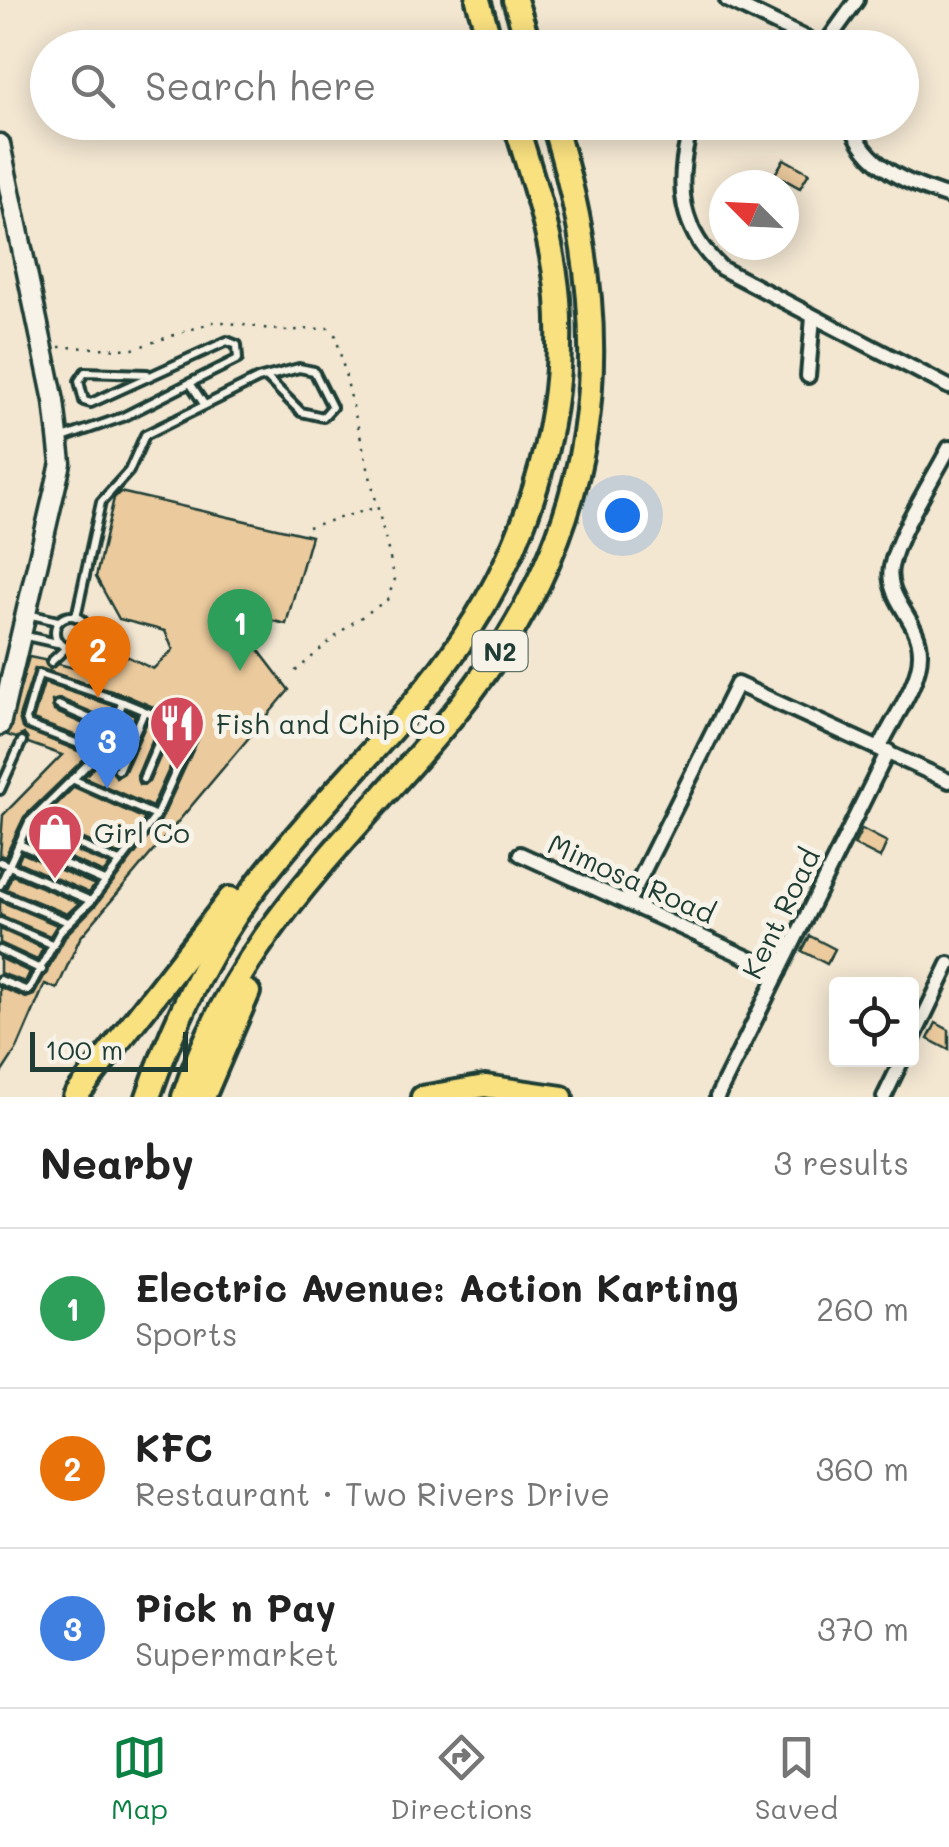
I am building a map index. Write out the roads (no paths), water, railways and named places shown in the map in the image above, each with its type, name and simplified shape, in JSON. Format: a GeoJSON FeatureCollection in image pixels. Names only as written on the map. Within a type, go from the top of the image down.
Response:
{"type":"FeatureCollection","features":[{"type":"Feature","properties":{"kind":"highway"},"geometry":{"type":"LineString","coordinates":[[478,0],[487,30]]}},
{"type":"Feature","properties":{"kind":"highway"},"geometry":{"type":"LineString","coordinates":[[515,0],[524,30]]}},
{"type":"Feature","properties":{"kind":"highway","name":"N2"},"geometry":{"type":"LineString","coordinates":[[148,1097],[180,1016],[232,921],[304,824],[448,660],[498,585],[539,480],[550,428],[559,334],[550,247],[520,140]]}},
{"type":"Feature","properties":{"kind":"highway","name":"N2"},"geometry":{"type":"LineString","coordinates":[[184,1097],[244,969],[278,915],[452,716],[524,612],[551,554],[575,483],[590,409],[595,332],[580,211],[559,140]]}},
{"type":"Feature","properties":{"kind":"highway"},"geometry":{"type":"LineString","coordinates":[[75,1097],[292,818],[498,585]]}},
{"type":"Feature","properties":{"kind":"highway"},"geometry":{"type":"LineString","coordinates":[[203,1097],[258,971],[287,916],[334,848]]}},
{"type":"Feature","properties":{"kind":"main road"},"geometry":{"type":"LineString","coordinates":[[0,144],[60,439],[56,500],[0,724]]}},
{"type":"Feature","properties":{"kind":"main road"},"geometry":{"type":"LineString","coordinates":[[422,1097],[485,1086],[562,1097]]}},
{"type":"Feature","properties":{"kind":"street"},"geometry":{"type":"LineString","coordinates":[[727,0],[791,30]]}},
{"type":"Feature","properties":{"kind":"street"},"geometry":{"type":"LineString","coordinates":[[836,30],[857,0]]}},
{"type":"Feature","properties":{"kind":"street"},"geometry":{"type":"LineString","coordinates":[[688,140],[681,195],[694,237],[730,276],[949,387]]}},
{"type":"Feature","properties":{"kind":"street"},"geometry":{"type":"LineString","coordinates":[[861,140],[871,159],[902,178],[949,197]]}},
{"type":"Feature","properties":{"kind":"street"},"geometry":{"type":"LineString","coordinates":[[808,376],[813,316]]}},
{"type":"Feature","properties":{"kind":"street","name":"Kent Road"},"geometry":{"type":"LineString","coordinates":[[717,1097],[884,749],[916,672],[920,653],[912,621],[894,592],[891,568],[949,448]]}},
{"type":"Feature","properties":{"kind":"street"},"geometry":{"type":"LineString","coordinates":[[628,902],[733,688],[744,684],[949,782]]}},
{"type":"Feature","properties":{"kind":"street","name":"Mimosa Road"},"geometry":{"type":"LineString","coordinates":[[520,854],[779,972]]}},
{"type":"Feature","properties":{"kind":"street"},"geometry":{"type":"LineString","coordinates":[[919,1026],[949,964]]}},
{"type":"Feature","properties":{"kind":"street"},"geometry":{"type":"LineString","coordinates":[[884,1097],[899,1067]]}},
{"type":"Feature","properties":{"kind":"lane"},"geometry":{"type":"LineString","coordinates":[[60,439],[123,416],[238,358],[238,346],[227,341],[85,404],[79,382],[86,372],[146,374]]}},
{"type":"Feature","properties":{"kind":"lane"},"geometry":{"type":"LineString","coordinates":[[76,617],[96,516],[107,491],[130,471],[150,429],[267,378],[308,369],[332,406],[323,417],[301,412],[267,378]]}},
{"type":"Feature","properties":{"kind":"lane"},"geometry":{"type":"LineString","coordinates":[[190,383],[204,404]]}},
{"type":"Feature","properties":{"kind":"lane"},"geometry":{"type":"LineString","coordinates":[[21,635],[80,646],[87,635],[84,622],[76,617],[59,622],[25,614]]}},
{"type":"Feature","properties":{"kind":"lane"},"geometry":{"type":"LineString","coordinates":[[59,622],[55,630],[62,645]]}},
{"type":"Feature","properties":{"kind":"lane"},"geometry":{"type":"LineString","coordinates":[[51,662],[62,645]]}},
{"type":"Feature","properties":{"kind":"lane"},"geometry":{"type":"LineString","coordinates":[[0,980],[26,992],[68,922],[92,902],[156,816],[192,735],[168,720],[123,702],[45,674],[38,677],[26,719],[28,725],[100,752]]}},
{"type":"Feature","properties":{"kind":"lane"},"geometry":{"type":"LineString","coordinates":[[0,886],[30,822],[100,752],[123,702]]}},
{"type":"Feature","properties":{"kind":"lane"},"geometry":{"type":"LineString","coordinates":[[58,705],[111,728]]}},
{"type":"Feature","properties":{"kind":"lane"},"geometry":{"type":"LineString","coordinates":[[118,770],[144,712]]}},
{"type":"Feature","properties":{"kind":"lane"},"geometry":{"type":"LineString","coordinates":[[143,779],[168,720]]}},
{"type":"Feature","properties":{"kind":"lane"},"geometry":{"type":"LineString","coordinates":[[0,790],[22,741]]}},
{"type":"Feature","properties":{"kind":"lane"},"geometry":{"type":"LineString","coordinates":[[71,778],[156,816]]}},
{"type":"Feature","properties":{"kind":"lane"},"geometry":{"type":"LineString","coordinates":[[19,844],[104,882]]}},
{"type":"Feature","properties":{"kind":"lane"},"geometry":{"type":"LineString","coordinates":[[82,846],[120,862]]}},
{"type":"Feature","properties":{"kind":"lane"},"geometry":{"type":"LineString","coordinates":[[0,862],[92,902]]}},
{"type":"Feature","properties":{"kind":"lane"},"geometry":{"type":"LineString","coordinates":[[0,894],[68,922]]}},
{"type":"Feature","properties":{"kind":"lane"},"geometry":{"type":"LineString","coordinates":[[0,922],[54,945]]}},
{"type":"Feature","properties":{"kind":"lane"},"geometry":{"type":"LineString","coordinates":[[0,950],[42,970]]}},
{"type":"Feature","properties":{"kind":"place","name":"Electric Avenue: Action Karting"},"geometry":{"type":"Point","coordinates":[240,671]}},
{"type":"Feature","properties":{"kind":"place","name":"KFC"},"geometry":{"type":"Point","coordinates":[98,698]}},
{"type":"Feature","properties":{"kind":"place","name":"Fish and Chip Co"},"geometry":{"type":"Point","coordinates":[177,772]}},
{"type":"Feature","properties":{"kind":"place","name":"Pick n Pay"},"geometry":{"type":"Point","coordinates":[107,789]}},
{"type":"Feature","properties":{"kind":"place","name":"Girl Co"},"geometry":{"type":"Point","coordinates":[55,881]}}]}
